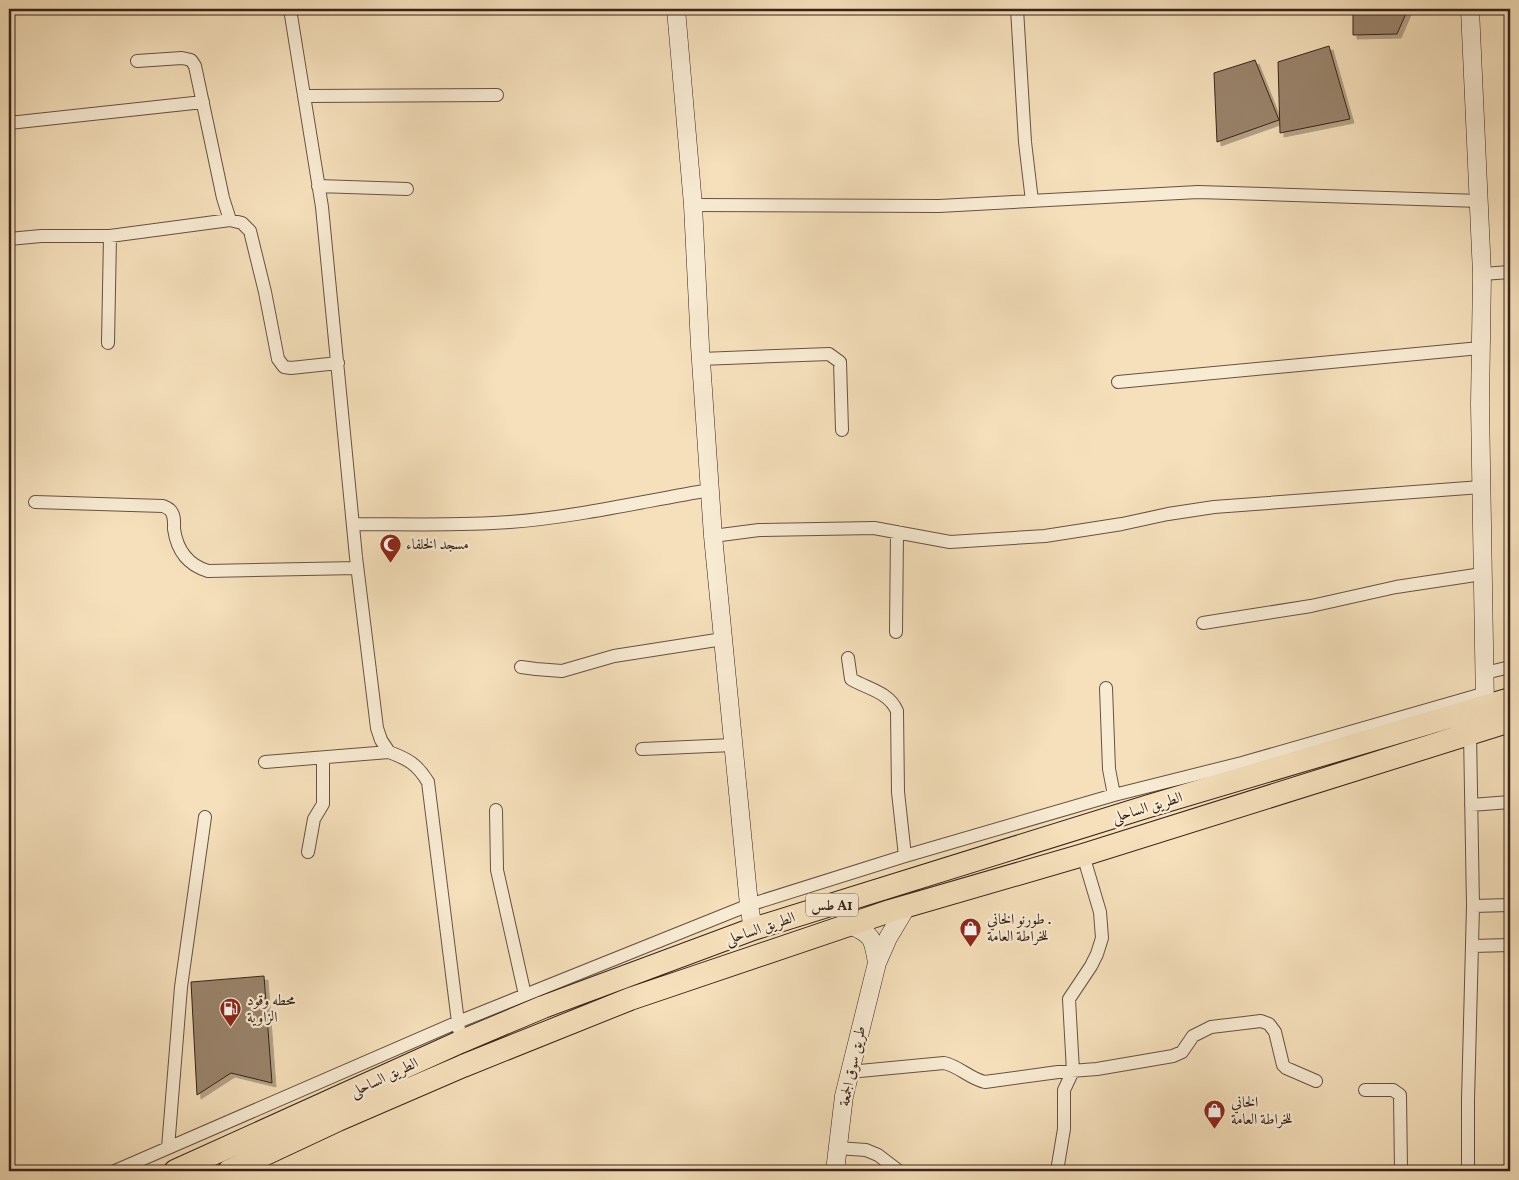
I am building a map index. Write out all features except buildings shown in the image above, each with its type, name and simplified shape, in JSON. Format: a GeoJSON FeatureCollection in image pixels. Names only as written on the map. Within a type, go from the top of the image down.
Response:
{"type":"FeatureCollection","features":[{"type":"Feature","properties":{"kind":"highway","name":"الطريق الساحلى"},"geometry":{"type":"LineString","coordinates":[[175,1171],[459,1032],[543,1007],[754,929],[1261,772],[1485,700],[1510,699]]}},
{"type":"Feature","properties":{"kind":"highway","name":"الطريق الساحلى"},"geometry":{"type":"LineString","coordinates":[[229,1171],[338,1120],[463,1066],[630,999],[907,906],[1083,854],[1510,721]]}},
{"type":"Feature","properties":{"kind":"highway"},"geometry":{"type":"LineString","coordinates":[[1261,772],[1269,796]]}},
{"type":"Feature","properties":{"kind":"street"},"geometry":{"type":"LineString","coordinates":[[290,9],[318,186],[338,364],[357,568],[377,728],[381,740],[389,752]]}},
{"type":"Feature","properties":{"kind":"street"},"geometry":{"type":"LineString","coordinates":[[676,9],[693,204],[713,536],[749,905],[754,929]]}},
{"type":"Feature","properties":{"kind":"street"},"geometry":{"type":"LineString","coordinates":[[1017,9],[1025,142],[1032,201]]}},
{"type":"Feature","properties":{"kind":"street"},"geometry":{"type":"LineString","coordinates":[[116,1171],[168,1148],[459,1032],[525,996],[749,905],[905,856],[1114,795],[1485,700],[1480,348],[1482,274],[1470,9]]}},
{"type":"Feature","properties":{"kind":"street"},"geometry":{"type":"LineString","coordinates":[[137,61],[182,58],[191,60],[195,66],[221,189],[230,220]]}},
{"type":"Feature","properties":{"kind":"street"},"geometry":{"type":"LineString","coordinates":[[304,96],[498,95]]}},
{"type":"Feature","properties":{"kind":"street"},"geometry":{"type":"LineString","coordinates":[[9,123],[203,102]]}},
{"type":"Feature","properties":{"kind":"street"},"geometry":{"type":"LineString","coordinates":[[318,186],[407,189]]}},
{"type":"Feature","properties":{"kind":"street"},"geometry":{"type":"LineString","coordinates":[[693,204],[939,206],[1198,192],[1480,201]]}},
{"type":"Feature","properties":{"kind":"street"},"geometry":{"type":"LineString","coordinates":[[9,239],[41,236],[110,236],[230,220],[242,223],[250,231],[265,292],[278,359],[284,367],[291,368],[338,364]]}},
{"type":"Feature","properties":{"kind":"street"},"geometry":{"type":"LineString","coordinates":[[108,344],[110,236]]}},
{"type":"Feature","properties":{"kind":"street"},"geometry":{"type":"LineString","coordinates":[[1482,274],[1510,272]]}},
{"type":"Feature","properties":{"kind":"street"},"geometry":{"type":"LineString","coordinates":[[1118,382],[1480,348]]}},
{"type":"Feature","properties":{"kind":"street"},"geometry":{"type":"LineString","coordinates":[[701,359],[829,354],[840,362],[842,430]]}},
{"type":"Feature","properties":{"kind":"street"},"geometry":{"type":"LineString","coordinates":[[713,536],[760,530],[874,528],[956,542],[1045,536],[1214,507],[1481,487]]}},
{"type":"Feature","properties":{"kind":"street"},"geometry":{"type":"LineString","coordinates":[[353,524],[510,522],[546,518],[710,490]]}},
{"type":"Feature","properties":{"kind":"street"},"geometry":{"type":"LineString","coordinates":[[35,502],[163,506],[170,510],[174,518],[174,530],[179,548],[189,562],[198,568],[208,571],[357,568]]}},
{"type":"Feature","properties":{"kind":"street"},"geometry":{"type":"LineString","coordinates":[[896,632],[897,532]]}},
{"type":"Feature","properties":{"kind":"street"},"geometry":{"type":"LineString","coordinates":[[1203,623],[1311,606],[1396,587],[1482,574]]}},
{"type":"Feature","properties":{"kind":"street"},"geometry":{"type":"LineString","coordinates":[[521,667],[562,670],[614,656],[723,639]]}},
{"type":"Feature","properties":{"kind":"street"},"geometry":{"type":"LineString","coordinates":[[848,658],[852,680],[887,697],[894,704],[897,711],[898,792],[905,856]]}},
{"type":"Feature","properties":{"kind":"street"},"geometry":{"type":"LineString","coordinates":[[1484,674],[1510,667]]}},
{"type":"Feature","properties":{"kind":"street"},"geometry":{"type":"LineString","coordinates":[[1106,688],[1109,769],[1114,795]]}},
{"type":"Feature","properties":{"kind":"street"},"geometry":{"type":"LineString","coordinates":[[1468,1171],[1473,906],[1470,733]]}},
{"type":"Feature","properties":{"kind":"street"},"geometry":{"type":"LineString","coordinates":[[642,749],[734,745]]}},
{"type":"Feature","properties":{"kind":"street"},"geometry":{"type":"LineString","coordinates":[[265,762],[389,752],[406,758],[419,768],[428,782],[463,1066]]}},
{"type":"Feature","properties":{"kind":"street"},"geometry":{"type":"LineString","coordinates":[[308,852],[314,819],[323,804],[323,758]]}},
{"type":"Feature","properties":{"kind":"street"},"geometry":{"type":"LineString","coordinates":[[1471,805],[1510,802]]}},
{"type":"Feature","properties":{"kind":"street"},"geometry":{"type":"LineString","coordinates":[[496,810],[497,870],[525,996]]}},
{"type":"Feature","properties":{"kind":"street"},"geometry":{"type":"LineString","coordinates":[[168,1148],[181,987],[205,817]]}},
{"type":"Feature","properties":{"kind":"street"},"geometry":{"type":"LineString","coordinates":[[1057,1171],[1064,1129],[1064,1090],[1073,1071],[1069,999],[1092,966],[1098,954],[1102,938],[1100,912],[1083,854]]}},
{"type":"Feature","properties":{"kind":"street"},"geometry":{"type":"LineString","coordinates":[[1473,906],[1510,905]]}},
{"type":"Feature","properties":{"kind":"street","name":"طريق سوق الجمعة"},"geometry":{"type":"LineString","coordinates":[[836,1171],[849,1072],[876,963],[907,906]]}},
{"type":"Feature","properties":{"kind":"street","name":"طريق سوق الجمعة"},"geometry":{"type":"LineString","coordinates":[[850,925],[866,932],[874,944],[876,963]]}},
{"type":"Feature","properties":{"kind":"street"},"geometry":{"type":"LineString","coordinates":[[1472,946],[1510,945]]}},
{"type":"Feature","properties":{"kind":"street"},"geometry":{"type":"LineString","coordinates":[[849,1072],[944,1063],[954,1066],[979,1081],[985,1082],[1097,1069],[1173,1056],[1182,1052],[1194,1036],[1211,1027],[1260,1021],[1269,1024],[1275,1032],[1283,1065],[1316,1081]]}},
{"type":"Feature","properties":{"kind":"street"},"geometry":{"type":"LineString","coordinates":[[1365,1090],[1393,1090],[1400,1096],[1401,1171]]}},
{"type":"Feature","properties":{"kind":"street"},"geometry":{"type":"LineString","coordinates":[[838,1148],[866,1150],[878,1155],[899,1171]]}},
{"type":"Feature","properties":{"kind":"place","name":"مسجد الخلفاء"},"geometry":{"type":"Point","coordinates":[390,563]}},
{"type":"Feature","properties":{"kind":"place","name":"طورنو الخاني . للخراطة العامة"},"geometry":{"type":"Point","coordinates":[971,947]}},
{"type":"Feature","properties":{"kind":"place","name":"محطه وقود الزاوية"},"geometry":{"type":"Point","coordinates":[231,1028]}},
{"type":"Feature","properties":{"kind":"place","name":"الخاني للخراطة العامة"},"geometry":{"type":"Point","coordinates":[1215,1130]}}]}
